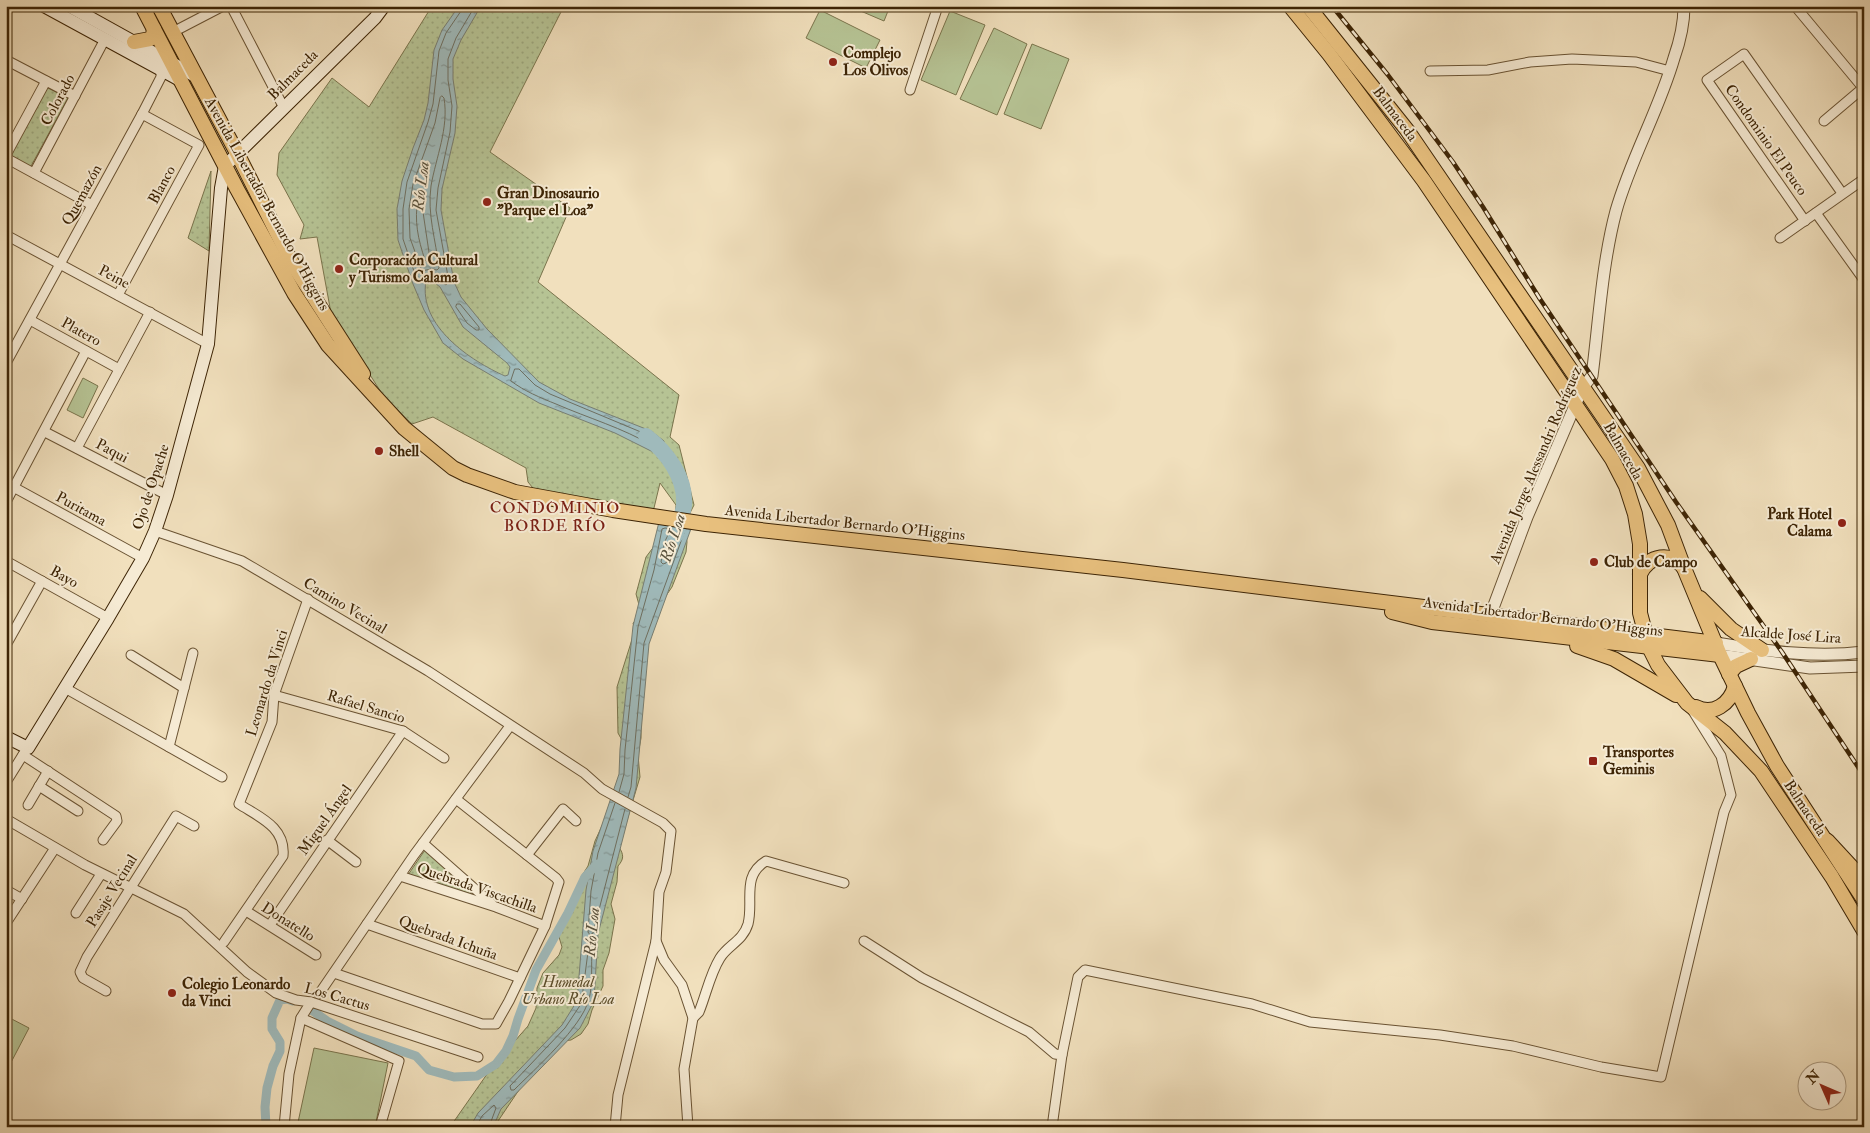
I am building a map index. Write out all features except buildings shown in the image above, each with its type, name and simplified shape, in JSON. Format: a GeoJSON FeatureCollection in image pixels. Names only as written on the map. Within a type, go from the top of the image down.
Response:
{"type":"FeatureCollection","features":[{"type":"Feature","properties":{"kind":"highway"},"geometry":{"type":"LineString","coordinates":[[1827,842],[1864,881]]}},
{"type":"Feature","properties":{"kind":"main road"},"geometry":{"type":"LineString","coordinates":[[44,6],[105,39],[164,62],[196,77]]}},
{"type":"Feature","properties":{"kind":"main road"},"geometry":{"type":"LineString","coordinates":[[69,6],[134,42],[164,62]]}},
{"type":"Feature","properties":{"kind":"main road","name":"Avenida Libertador Bernardo O'Higgins"},"geometry":{"type":"LineString","coordinates":[[142,6],[155,32],[164,62],[180,80],[294,293],[328,345],[404,428],[453,468],[467,475],[524,494],[642,515],[706,524],[1114,569],[1624,632],[1647,641]]}},
{"type":"Feature","properties":{"kind":"main road","name":"Avenida Libertador Bernardo O'Higgins"},"geometry":{"type":"LineString","coordinates":[[159,6],[238,155],[292,263],[382,404]]}},
{"type":"Feature","properties":{"kind":"main road","name":"Balmaceda"},"geometry":{"type":"LineString","coordinates":[[225,166],[375,18],[384,6]]}},
{"type":"Feature","properties":{"kind":"main road","name":"Balmaceda"},"geometry":{"type":"LineString","coordinates":[[1290,6],[1329,54],[1424,181],[1612,459],[1626,486],[1638,529],[1640,613],[1647,641],[1658,665],[1687,703],[1725,733],[1761,771],[1832,878],[1864,931]]}},
{"type":"Feature","properties":{"kind":"main road","name":"Balmaceda"},"geometry":{"type":"LineString","coordinates":[[1308,6],[1407,130],[1649,486],[1668,525],[1718,649],[1751,720],[1777,766],[1864,900]]}},
{"type":"Feature","properties":{"kind":"main road"},"geometry":{"type":"LineString","coordinates":[[134,42],[150,39],[155,32]]}},
{"type":"Feature","properties":{"kind":"main road","name":"Ojo de Opache"},"geometry":{"type":"LineString","coordinates":[[25,752],[108,618],[143,558],[155,531],[167,495],[208,344],[221,188],[225,166]]}},
{"type":"Feature","properties":{"kind":"main road"},"geometry":{"type":"LineString","coordinates":[[1640,574],[1645,564],[1659,557],[1675,560],[1684,568]]}},
{"type":"Feature","properties":{"kind":"main road"},"geometry":{"type":"LineString","coordinates":[[1694,592],[1731,628],[1762,650]]}},
{"type":"Feature","properties":{"kind":"main road","name":"Avenida Libertador Bernardo O'Higgins"},"geometry":{"type":"LineString","coordinates":[[1334,597],[1432,622],[1540,634],[1647,641],[1718,649]]}},
{"type":"Feature","properties":{"kind":"main road"},"geometry":{"type":"LineString","coordinates":[[1624,632],[1632,625],[1640,613]]}},
{"type":"Feature","properties":{"kind":"main road"},"geometry":{"type":"LineString","coordinates":[[1540,634],[1614,659],[1701,710],[1717,708],[1727,702],[1736,666],[1751,660]]}},
{"type":"Feature","properties":{"kind":"main road"},"geometry":{"type":"LineString","coordinates":[[6,737],[25,752]]}},
{"type":"Feature","properties":{"kind":"street"},"geometry":{"type":"LineString","coordinates":[[6,13],[10,6]]}},
{"type":"Feature","properties":{"kind":"street"},"geometry":{"type":"LineString","coordinates":[[173,32],[223,6]]}},
{"type":"Feature","properties":{"kind":"street"},"geometry":{"type":"LineString","coordinates":[[231,6],[284,108]]}},
{"type":"Feature","properties":{"kind":"street"},"geometry":{"type":"LineString","coordinates":[[910,90],[938,6]]}},
{"type":"Feature","properties":{"kind":"street","name":"Avenida Jorge Alessandri Rodríguez"},"geometry":{"type":"LineString","coordinates":[[1490,616],[1527,517],[1575,404],[1583,387],[1592,376],[1605,268],[1616,211],[1670,71],[1683,30],[1684,6]]}},
{"type":"Feature","properties":{"kind":"street"},"geometry":{"type":"LineString","coordinates":[[1795,6],[1863,89],[1824,121]]}},
{"type":"Feature","properties":{"kind":"street","name":"Colorado"},"geometry":{"type":"LineString","coordinates":[[34,173],[105,39]]}},
{"type":"Feature","properties":{"kind":"street","name":"Condominio El Peuco"},"geometry":{"type":"LineString","coordinates":[[1805,221],[1707,80],[1744,54],[1842,194]]}},
{"type":"Feature","properties":{"kind":"street"},"geometry":{"type":"LineString","coordinates":[[1430,71],[1488,70],[1530,62],[1572,59],[1636,62],[1670,71]]}},
{"type":"Feature","properties":{"kind":"street"},"geometry":{"type":"LineString","coordinates":[[6,60],[75,96]]}},
{"type":"Feature","properties":{"kind":"street","name":"Quemazón"},"geometry":{"type":"LineString","coordinates":[[6,363],[142,114],[161,77],[164,62]]}},
{"type":"Feature","properties":{"kind":"street","name":"Colorado"},"geometry":{"type":"LineString","coordinates":[[6,157],[46,81]]}},
{"type":"Feature","properties":{"kind":"street","name":"Blanco"},"geometry":{"type":"LineString","coordinates":[[118,295],[199,145],[142,114]]}},
{"type":"Feature","properties":{"kind":"street"},"geometry":{"type":"LineString","coordinates":[[6,157],[92,205]]}},
{"type":"Feature","properties":{"kind":"street"},"geometry":{"type":"LineString","coordinates":[[1780,238],[1863,181]]}},
{"type":"Feature","properties":{"kind":"street"},"geometry":{"type":"LineString","coordinates":[[1816,213],[1864,280]]}},
{"type":"Feature","properties":{"kind":"street","name":"Peine"},"geometry":{"type":"LineString","coordinates":[[6,235],[208,344]]}},
{"type":"Feature","properties":{"kind":"street"},"geometry":{"type":"LineString","coordinates":[[77,448],[150,312]]}},
{"type":"Feature","properties":{"kind":"street","name":"Platero"},"geometry":{"type":"LineString","coordinates":[[30,320],[119,369]]}},
{"type":"Feature","properties":{"kind":"street"},"geometry":{"type":"LineString","coordinates":[[6,502],[10,485],[45,432],[86,351]]}},
{"type":"Feature","properties":{"kind":"street","name":"Paqui"},"geometry":{"type":"LineString","coordinates":[[45,432],[167,495]]}},
{"type":"Feature","properties":{"kind":"street","name":"Puritama"},"geometry":{"type":"LineString","coordinates":[[10,485],[143,558]]}},
{"type":"Feature","properties":{"kind":"street","name":"Camino Vecinal"},"geometry":{"type":"LineString","coordinates":[[155,531],[242,561],[428,671],[584,774],[602,789],[663,823],[671,831],[666,872],[659,892],[656,941]]}},
{"type":"Feature","properties":{"kind":"street","name":"Bayo"},"geometry":{"type":"LineString","coordinates":[[6,561],[108,618]]}},
{"type":"Feature","properties":{"kind":"street"},"geometry":{"type":"LineString","coordinates":[[6,645],[9,633],[42,580]]}},
{"type":"Feature","properties":{"kind":"street","name":"Leonardo da Vinci"},"geometry":{"type":"LineString","coordinates":[[224,942],[283,856],[284,848],[273,825],[239,804],[272,722],[274,695],[308,599]]}},
{"type":"Feature","properties":{"kind":"street","name":"Alcalde José Lira"},"geometry":{"type":"LineString","coordinates":[[1718,649],[1823,654],[1864,652]]}},
{"type":"Feature","properties":{"kind":"street","name":"Alcalde José Lira"},"geometry":{"type":"LineString","coordinates":[[1718,649],[1770,664],[1810,668],[1864,666]]}},
{"type":"Feature","properties":{"kind":"street"},"geometry":{"type":"LineString","coordinates":[[169,747],[193,653]]}},
{"type":"Feature","properties":{"kind":"street"},"geometry":{"type":"LineString","coordinates":[[131,655],[184,688]]}},
{"type":"Feature","properties":{"kind":"street"},"geometry":{"type":"LineString","coordinates":[[65,688],[222,778]]}},
{"type":"Feature","properties":{"kind":"street","name":"Rafael Sancio"},"geometry":{"type":"LineString","coordinates":[[274,695],[403,731],[444,758]]}},
{"type":"Feature","properties":{"kind":"street"},"geometry":{"type":"LineString","coordinates":[[1052,1127],[1062,1055],[1078,977],[1085,970],[1252,1004],[1310,1022],[1440,1035],[1504,1044],[1601,1066],[1661,1077],[1724,812],[1731,795],[1721,756],[1687,703]]}},
{"type":"Feature","properties":{"kind":"street"},"geometry":{"type":"LineString","coordinates":[[319,994],[423,843],[510,726]]}},
{"type":"Feature","properties":{"kind":"street","name":"Miguel Ángel"},"geometry":{"type":"LineString","coordinates":[[270,925],[403,731]]}},
{"type":"Feature","properties":{"kind":"street"},"geometry":{"type":"LineString","coordinates":[[25,752],[116,816],[116,821],[103,840]]}},
{"type":"Feature","properties":{"kind":"street","name":"Ojo de Opache"},"geometry":{"type":"LineString","coordinates":[[6,782],[25,752]]}},
{"type":"Feature","properties":{"kind":"street"},"geometry":{"type":"LineString","coordinates":[[28,805],[48,770]]}},
{"type":"Feature","properties":{"kind":"street"},"geometry":{"type":"LineString","coordinates":[[38,786],[78,811]]}},
{"type":"Feature","properties":{"kind":"street"},"geometry":{"type":"LineString","coordinates":[[334,973],[490,1025],[496,1024],[545,926],[559,882],[527,854],[456,799]]}},
{"type":"Feature","properties":{"kind":"street"},"geometry":{"type":"LineString","coordinates":[[527,854],[563,810],[576,821]]}},
{"type":"Feature","properties":{"kind":"street","name":"Pasaje Vecinal"},"geometry":{"type":"LineString","coordinates":[[106,992],[83,978],[80,972],[87,957],[176,816],[194,826]]}},
{"type":"Feature","properties":{"kind":"street","name":"Los Cactus"},"geometry":{"type":"LineString","coordinates":[[6,819],[101,874],[184,914],[247,972],[276,993],[296,1000],[312,1002],[478,1057]]}},
{"type":"Feature","properties":{"kind":"street"},"geometry":{"type":"LineString","coordinates":[[328,840],[356,862]]}},
{"type":"Feature","properties":{"kind":"street"},"geometry":{"type":"LineString","coordinates":[[423,843],[496,907]]}},
{"type":"Feature","properties":{"kind":"street"},"geometry":{"type":"LineString","coordinates":[[6,923],[55,848]]}},
{"type":"Feature","properties":{"kind":"street"},"geometry":{"type":"LineString","coordinates":[[693,1018],[699,1012],[718,960],[727,948],[744,935],[748,923],[751,878],[758,866],[766,861],[844,883]]}},
{"type":"Feature","properties":{"kind":"street"},"geometry":{"type":"LineString","coordinates":[[76,913],[101,874]]}},
{"type":"Feature","properties":{"kind":"street","name":"Quebrada Viscachilla"},"geometry":{"type":"LineString","coordinates":[[400,876],[496,907],[545,926]]}},
{"type":"Feature","properties":{"kind":"street"},"geometry":{"type":"LineString","coordinates":[[6,890],[22,899]]}},
{"type":"Feature","properties":{"kind":"street","name":"Donatello"},"geometry":{"type":"LineString","coordinates":[[246,911],[316,955]]}},
{"type":"Feature","properties":{"kind":"street","name":"Quebrada Ichuña"},"geometry":{"type":"LineString","coordinates":[[367,924],[520,978]]}},
{"type":"Feature","properties":{"kind":"street"},"geometry":{"type":"LineString","coordinates":[[656,941],[664,960],[682,985],[693,1018],[684,1069],[688,1127]]}},
{"type":"Feature","properties":{"kind":"street"},"geometry":{"type":"LineString","coordinates":[[615,1127],[618,1095],[656,941]]}},
{"type":"Feature","properties":{"kind":"street"},"geometry":{"type":"LineString","coordinates":[[864,941],[922,978],[1029,1032],[1055,1054],[1062,1055]]}},
{"type":"Feature","properties":{"kind":"street"},"geometry":{"type":"LineString","coordinates":[[284,1127],[289,1074],[301,1018],[312,1002]]}},
{"type":"Feature","properties":{"kind":"street"},"geometry":{"type":"LineString","coordinates":[[301,1018],[399,1061],[380,1127]]}},
{"type":"Feature","properties":{"kind":"green space","name":"Humedal Urbano Río Loa"},"geometry":{"type":"Polygon","coordinates":[[[432,6],[564,6],[490,152],[570,208],[538,282],[679,395],[670,437],[679,445],[694,505],[689,515],[686,552],[672,587],[650,619],[641,703],[641,738],[638,755],[640,777],[619,847],[623,857],[618,866],[617,882],[611,904],[615,919],[609,953],[603,970],[603,986],[588,1024],[581,1034],[571,1040],[562,1041],[527,1078],[494,1127],[450,1127],[492,1067],[528,1026],[536,1008],[537,988],[543,973],[559,955],[562,947],[559,937],[566,917],[581,877],[588,866],[595,841],[618,791],[623,742],[618,733],[617,687],[635,630],[633,623],[640,618],[641,612],[636,594],[646,557],[652,549],[662,545],[674,532],[676,505],[660,483],[654,508],[649,512],[537,493],[528,482],[526,468],[433,417],[412,424],[384,397],[331,313],[317,237],[300,239],[304,225],[277,175],[279,153],[332,78],[369,107],[432,6]]]}},
{"type":"Feature","properties":{"kind":"green space"},"geometry":{"type":"Polygon","coordinates":[[[849,6],[890,6],[884,21],[849,6]]]}},
{"type":"Feature","properties":{"kind":"green space"},"geometry":{"type":"Polygon","coordinates":[[[820,10],[880,40],[866,68],[806,38],[820,10]]]}},
{"type":"Feature","properties":{"kind":"green space"},"geometry":{"type":"Polygon","coordinates":[[[950,11],[985,25],[956,95],[921,80],[950,11]]]}},
{"type":"Feature","properties":{"kind":"green space"},"geometry":{"type":"Polygon","coordinates":[[[994,28],[1027,44],[997,115],[960,99],[994,28]]]}},
{"type":"Feature","properties":{"kind":"green space"},"geometry":{"type":"Polygon","coordinates":[[[1032,44],[1069,59],[1041,129],[1004,114],[1032,44]]]}},
{"type":"Feature","properties":{"kind":"green space"},"geometry":{"type":"Polygon","coordinates":[[[46,87],[68,98],[30,168],[8,156],[46,87]]]}},
{"type":"Feature","properties":{"kind":"green space"},"geometry":{"type":"Polygon","coordinates":[[[211,171],[209,251],[188,238],[211,171]]]}},
{"type":"Feature","properties":{"kind":"green space"},"geometry":{"type":"Polygon","coordinates":[[[83,378],[98,386],[83,418],[67,410],[83,378]]]}},
{"type":"Feature","properties":{"kind":"green space"},"geometry":{"type":"Polygon","coordinates":[[[425,850],[474,896],[408,875],[425,850]]]}},
{"type":"Feature","properties":{"kind":"green space"},"geometry":{"type":"Polygon","coordinates":[[[6,1016],[29,1028],[6,1072],[6,1016]]]}},
{"type":"Feature","properties":{"kind":"green space"},"geometry":{"type":"Polygon","coordinates":[[[314,1048],[388,1063],[375,1127],[297,1127],[314,1048]]]}},
{"type":"Feature","properties":{"kind":"water"},"geometry":{"type":"Polygon","coordinates":[[[459,6],[481,6],[461,40],[453,59],[453,79],[457,106],[455,133],[442,189],[441,210],[454,282],[461,297],[487,329],[539,382],[570,399],[651,431],[664,441],[663,451],[651,451],[615,433],[539,403],[463,359],[443,343],[424,310],[398,240],[397,209],[402,181],[424,120],[428,103],[434,50],[442,30],[459,6]],[[431,280],[426,281],[426,297],[430,313],[439,327],[450,340],[477,361],[505,376],[508,375],[510,367],[507,363],[463,327],[440,287],[431,280]]]}},
{"type":"Feature","properties":{"kind":"water"},"geometry":{"type":"Polygon","coordinates":[[[659,522],[692,526],[649,644],[636,788],[598,934],[594,1001],[580,1028],[501,1109],[493,1127],[470,1127],[478,1113],[562,1025],[577,1001],[586,890],[593,851],[619,774],[633,626],[659,522]]]}},
{"type":"Feature","properties":{"kind":"waterway","name":"Río Loa"},"geometry":{"type":"LineString","coordinates":[[646,436],[654,442],[674,466],[682,485],[684,505],[676,535]]}},
{"type":"Feature","properties":{"kind":"waterway"},"geometry":{"type":"LineString","coordinates":[[310,1009],[327,1021],[357,1036],[416,1056],[429,1070],[454,1077],[477,1076],[496,1064],[506,1051],[536,970],[568,913],[585,877],[597,864]]}},
{"type":"Feature","properties":{"kind":"waterway"},"geometry":{"type":"LineString","coordinates":[[266,1127],[265,1107],[267,1088],[273,1066],[280,1051],[280,1042],[272,1029],[272,1018],[280,1000],[287,999],[293,1001]]}},
{"type":"Feature","properties":{"kind":"railway"},"geometry":{"type":"LineString","coordinates":[[1332,6],[1388,75],[1453,162],[1540,299],[1676,502],[1782,652],[1864,776]]}},
{"type":"Feature","properties":{"kind":"place","name":"Complejo Los Olivos"},"geometry":{"type":"Point","coordinates":[833,62]}},
{"type":"Feature","properties":{"kind":"place","name":"Gran Dinosaurio \"Parque el Loa\""},"geometry":{"type":"Point","coordinates":[487,202]}},
{"type":"Feature","properties":{"kind":"place","name":"Corporación Cultural y Turismo Calama"},"geometry":{"type":"Point","coordinates":[339,269]}},
{"type":"Feature","properties":{"kind":"place","name":"Shell"},"geometry":{"type":"Point","coordinates":[379,451]}},
{"type":"Feature","properties":{"kind":"place","name":"Park Hotel Calama"},"geometry":{"type":"Point","coordinates":[1842,523]}},
{"type":"Feature","properties":{"kind":"place","name":"Club de Campo"},"geometry":{"type":"Point","coordinates":[1594,562]}},
{"type":"Feature","properties":{"kind":"place","name":"Transportes Geminis"},"geometry":{"type":"Point","coordinates":[1593,761]}},
{"type":"Feature","properties":{"kind":"place","name":"Colegio Leonardo da Vinci"},"geometry":{"type":"Point","coordinates":[172,993]}},
{"type":"Feature","properties":{"kind":"district","name":"CONDOMINIO BORDE RÍO"},"geometry":{"type":"Point","coordinates":[555,517]}}]}
